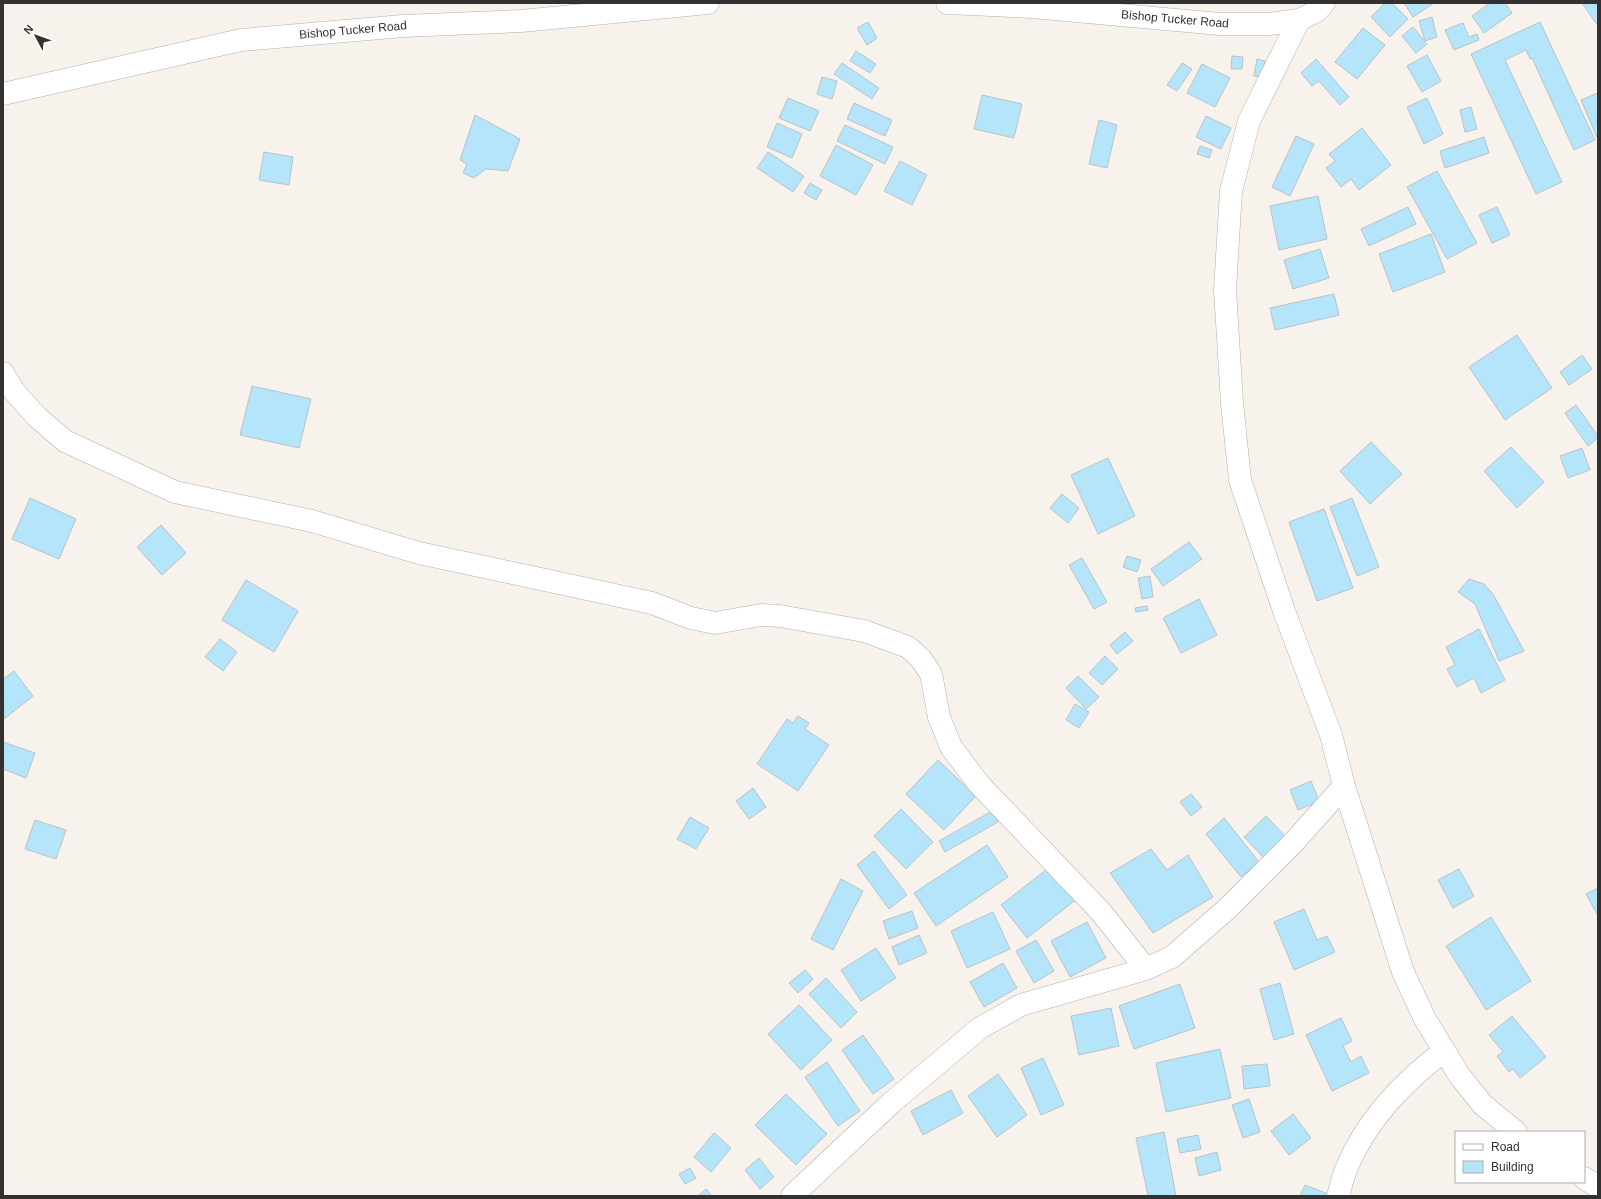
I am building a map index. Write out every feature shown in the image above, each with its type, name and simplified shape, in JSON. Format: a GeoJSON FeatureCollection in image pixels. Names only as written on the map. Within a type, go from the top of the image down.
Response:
{"type":"FeatureCollection","features":[{"type":"Feature","properties":{"kind":"street","name":"Bishop Tucker Road"},"geometry":{"type":"LineString","coordinates":[[3,94],[241,40],[403,26],[521,21],[708,3]]}},
{"type":"Feature","properties":{"kind":"street","name":"Bishop Tucker Road"},"geometry":{"type":"LineString","coordinates":[[947,3],[1032,5],[1220,24],[1269,24],[1299,20],[1316,11],[1324,3]]}},
{"type":"Feature","properties":{"kind":"street"},"geometry":{"type":"LineString","coordinates":[[1299,20],[1249,121],[1231,191],[1225,290],[1232,403],[1240,480],[1284,611],[1331,735],[1344,786],[1403,972],[1425,1019],[1459,1075],[1483,1105],[1515,1131]]}},
{"type":"Feature","properties":{"kind":"street"},"geometry":{"type":"LineString","coordinates":[[3,373],[14,391],[37,417],[65,441],[174,492],[312,521],[419,553],[652,603],[691,618],[715,623],[761,615],[780,616],[864,631],[908,647],[921,659],[931,674],[939,717],[951,747],[979,784],[1101,912],[1146,969]]}},
{"type":"Feature","properties":{"kind":"street"},"geometry":{"type":"LineString","coordinates":[[792,1196],[891,1103],[980,1028],[1021,1005],[1146,969],[1172,957],[1228,908],[1293,842],[1344,786]]}},
{"type":"Feature","properties":{"kind":"street"},"geometry":{"type":"LineString","coordinates":[[1338,1196],[1346,1167],[1365,1132],[1379,1112],[1423,1067],[1444,1051]]}},
{"type":"Feature","properties":{"kind":"street"},"geometry":{"type":"LineString","coordinates":[[1585,1179],[1598,1187]]}},
{"type":"Feature","properties":{"kind":"building"},"geometry":{"type":"Polygon","coordinates":[[[1385,3],[1392,3],[1408,19],[1390,37],[1371,17],[1385,3]]]}},
{"type":"Feature","properties":{"kind":"building"},"geometry":{"type":"Polygon","coordinates":[[[1404,3],[1434,3],[1413,17],[1404,3]]]}},
{"type":"Feature","properties":{"kind":"building"},"geometry":{"type":"Polygon","coordinates":[[[1490,3],[1505,3],[1512,13],[1484,33],[1472,16],[1490,3]]]}},
{"type":"Feature","properties":{"kind":"building"},"geometry":{"type":"Polygon","coordinates":[[[1582,3],[1598,3],[1598,26],[1582,3]]]}},
{"type":"Feature","properties":{"kind":"building"},"geometry":{"type":"Polygon","coordinates":[[[1432,17],[1437,37],[1425,41],[1419,21],[1432,17]]]}},
{"type":"Feature","properties":{"kind":"building"},"geometry":{"type":"Polygon","coordinates":[[[868,22],[877,38],[867,45],[857,28],[868,22]]]}},
{"type":"Feature","properties":{"kind":"building"},"geometry":{"type":"Polygon","coordinates":[[[1540,22],[1595,140],[1574,150],[1532,58],[1530,59],[1526,50],[1505,60],[1562,182],[1536,194],[1471,54],[1540,22]]]}},
{"type":"Feature","properties":{"kind":"building"},"geometry":{"type":"Polygon","coordinates":[[[1463,23],[1469,37],[1477,34],[1479,40],[1454,50],[1445,30],[1463,23]]]}},
{"type":"Feature","properties":{"kind":"building"},"geometry":{"type":"Polygon","coordinates":[[[1413,27],[1427,44],[1416,53],[1402,36],[1413,27]]]}},
{"type":"Feature","properties":{"kind":"building"},"geometry":{"type":"Polygon","coordinates":[[[1363,28],[1385,45],[1357,79],[1335,62],[1363,28]]]}},
{"type":"Feature","properties":{"kind":"building"},"geometry":{"type":"Polygon","coordinates":[[[856,51],[876,64],[870,73],[850,61],[856,51]]]}},
{"type":"Feature","properties":{"kind":"building"},"geometry":{"type":"Polygon","coordinates":[[[1427,55],[1441,81],[1422,92],[1407,66],[1427,55]]]}},
{"type":"Feature","properties":{"kind":"building"},"geometry":{"type":"Polygon","coordinates":[[[1232,56],[1243,57],[1242,69],[1231,69],[1232,56]]]}},
{"type":"Feature","properties":{"kind":"building"},"geometry":{"type":"Polygon","coordinates":[[[1257,59],[1265,61],[1262,77],[1254,76],[1257,59]]]}},
{"type":"Feature","properties":{"kind":"building"},"geometry":{"type":"Polygon","coordinates":[[[1316,59],[1349,97],[1340,105],[1319,81],[1312,86],[1301,73],[1316,59]]]}},
{"type":"Feature","properties":{"kind":"building"},"geometry":{"type":"Polygon","coordinates":[[[842,63],[879,88],[872,99],[834,74],[842,63]]]}},
{"type":"Feature","properties":{"kind":"building"},"geometry":{"type":"Polygon","coordinates":[[[1182,63],[1192,69],[1177,91],[1167,85],[1182,63]]]}},
{"type":"Feature","properties":{"kind":"building"},"geometry":{"type":"Polygon","coordinates":[[[1202,64],[1230,78],[1215,107],[1187,93],[1202,64]]]}},
{"type":"Feature","properties":{"kind":"building"},"geometry":{"type":"Polygon","coordinates":[[[822,77],[837,81],[832,99],[817,94],[822,77]]]}},
{"type":"Feature","properties":{"kind":"building"},"geometry":{"type":"Polygon","coordinates":[[[1598,93],[1598,140],[1581,100],[1598,93]]]}},
{"type":"Feature","properties":{"kind":"building"},"geometry":{"type":"Polygon","coordinates":[[[982,95],[1022,104],[1014,138],[974,129],[982,95]]]}},
{"type":"Feature","properties":{"kind":"building"},"geometry":{"type":"Polygon","coordinates":[[[788,98],[819,111],[810,131],[779,118],[788,98]]]}},
{"type":"Feature","properties":{"kind":"building"},"geometry":{"type":"Polygon","coordinates":[[[1427,98],[1443,134],[1424,144],[1407,107],[1427,98]]]}},
{"type":"Feature","properties":{"kind":"building"},"geometry":{"type":"Polygon","coordinates":[[[854,103],[892,120],[885,136],[847,119],[854,103]]]}},
{"type":"Feature","properties":{"kind":"building"},"geometry":{"type":"Polygon","coordinates":[[[1471,107],[1477,129],[1465,132],[1460,110],[1471,107]]]}},
{"type":"Feature","properties":{"kind":"building"},"geometry":{"type":"Polygon","coordinates":[[[475,115],[520,139],[508,171],[486,169],[474,178],[463,173],[467,164],[460,160],[475,115]]]}},
{"type":"Feature","properties":{"kind":"building"},"geometry":{"type":"Polygon","coordinates":[[[1206,116],[1231,128],[1221,149],[1196,137],[1206,116]]]}},
{"type":"Feature","properties":{"kind":"building"},"geometry":{"type":"Polygon","coordinates":[[[1099,120],[1117,125],[1107,168],[1089,164],[1099,120]]]}},
{"type":"Feature","properties":{"kind":"building"},"geometry":{"type":"Polygon","coordinates":[[[777,123],[802,134],[792,158],[767,147],[777,123]]]}},
{"type":"Feature","properties":{"kind":"building"},"geometry":{"type":"Polygon","coordinates":[[[845,125],[893,147],[885,164],[837,141],[845,125]]]}},
{"type":"Feature","properties":{"kind":"building"},"geometry":{"type":"Polygon","coordinates":[[[1362,128],[1391,165],[1359,190],[1351,179],[1341,187],[1326,168],[1335,161],[1329,154],[1362,128]]]}},
{"type":"Feature","properties":{"kind":"building"},"geometry":{"type":"Polygon","coordinates":[[[1296,136],[1314,144],[1290,196],[1272,187],[1296,136]]]}},
{"type":"Feature","properties":{"kind":"building"},"geometry":{"type":"Polygon","coordinates":[[[1484,137],[1489,153],[1445,168],[1440,151],[1484,137]]]}},
{"type":"Feature","properties":{"kind":"building"},"geometry":{"type":"Polygon","coordinates":[[[836,145],[873,165],[856,195],[820,176],[836,145]]]}},
{"type":"Feature","properties":{"kind":"building"},"geometry":{"type":"Polygon","coordinates":[[[1200,146],[1212,150],[1209,158],[1197,154],[1200,146]]]}},
{"type":"Feature","properties":{"kind":"building"},"geometry":{"type":"Polygon","coordinates":[[[264,152],[293,157],[289,185],[259,180],[264,152]]]}},
{"type":"Feature","properties":{"kind":"building"},"geometry":{"type":"Polygon","coordinates":[[[768,152],[804,176],[793,192],[757,168],[768,152]]]}},
{"type":"Feature","properties":{"kind":"building"},"geometry":{"type":"Polygon","coordinates":[[[900,161],[927,175],[912,205],[884,191],[900,161]]]}},
{"type":"Feature","properties":{"kind":"building"},"geometry":{"type":"Polygon","coordinates":[[[1437,171],[1477,243],[1447,259],[1407,187],[1437,171]]]}},
{"type":"Feature","properties":{"kind":"building"},"geometry":{"type":"Polygon","coordinates":[[[810,183],[822,190],[816,200],[804,193],[810,183]]]}},
{"type":"Feature","properties":{"kind":"building"},"geometry":{"type":"Polygon","coordinates":[[[1318,196],[1327,239],[1279,250],[1270,206],[1318,196]]]}},
{"type":"Feature","properties":{"kind":"building"},"geometry":{"type":"Polygon","coordinates":[[[1408,207],[1416,224],[1369,246],[1361,229],[1408,207]]]}},
{"type":"Feature","properties":{"kind":"building"},"geometry":{"type":"Polygon","coordinates":[[[1497,207],[1510,235],[1492,243],[1479,215],[1497,207]]]}},
{"type":"Feature","properties":{"kind":"building"},"geometry":{"type":"Polygon","coordinates":[[[1431,234],[1445,272],[1393,292],[1379,254],[1431,234]]]}},
{"type":"Feature","properties":{"kind":"building"},"geometry":{"type":"Polygon","coordinates":[[[1320,249],[1329,278],[1293,289],[1284,260],[1320,249]]]}},
{"type":"Feature","properties":{"kind":"building"},"geometry":{"type":"Polygon","coordinates":[[[1334,294],[1339,315],[1275,330],[1270,308],[1334,294]]]}},
{"type":"Feature","properties":{"kind":"building"},"geometry":{"type":"Polygon","coordinates":[[[1517,335],[1552,388],[1505,420],[1469,367],[1517,335]]]}},
{"type":"Feature","properties":{"kind":"building"},"geometry":{"type":"Polygon","coordinates":[[[1582,355],[1592,369],[1569,385],[1560,372],[1582,355]]]}},
{"type":"Feature","properties":{"kind":"building"},"geometry":{"type":"Polygon","coordinates":[[[252,386],[311,399],[299,448],[240,435],[252,386]]]}},
{"type":"Feature","properties":{"kind":"building"},"geometry":{"type":"Polygon","coordinates":[[[1576,405],[1598,436],[1598,438],[1588,446],[1565,413],[1576,405]]]}},
{"type":"Feature","properties":{"kind":"building"},"geometry":{"type":"Polygon","coordinates":[[[1371,442],[1402,474],[1370,504],[1340,471],[1371,442]]]}},
{"type":"Feature","properties":{"kind":"building"},"geometry":{"type":"Polygon","coordinates":[[[1511,447],[1544,482],[1517,508],[1484,471],[1511,447]]]}},
{"type":"Feature","properties":{"kind":"building"},"geometry":{"type":"Polygon","coordinates":[[[1582,448],[1590,470],[1568,478],[1560,456],[1582,448]]]}},
{"type":"Feature","properties":{"kind":"building"},"geometry":{"type":"Polygon","coordinates":[[[1108,458],[1135,516],[1098,534],[1071,475],[1108,458]]]}},
{"type":"Feature","properties":{"kind":"building"},"geometry":{"type":"Polygon","coordinates":[[[1062,494],[1079,508],[1068,523],[1050,508],[1062,494]]]}},
{"type":"Feature","properties":{"kind":"building"},"geometry":{"type":"Polygon","coordinates":[[[30,498],[76,519],[59,559],[12,539],[30,498]]]}},
{"type":"Feature","properties":{"kind":"building"},"geometry":{"type":"Polygon","coordinates":[[[1352,498],[1379,567],[1357,576],[1330,507],[1352,498]]]}},
{"type":"Feature","properties":{"kind":"building"},"geometry":{"type":"Polygon","coordinates":[[[1324,509],[1353,588],[1317,601],[1289,522],[1324,509]]]}},
{"type":"Feature","properties":{"kind":"building"},"geometry":{"type":"Polygon","coordinates":[[[161,525],[186,553],[162,575],[137,547],[161,525]]]}},
{"type":"Feature","properties":{"kind":"building"},"geometry":{"type":"Polygon","coordinates":[[[1189,542],[1202,559],[1163,586],[1151,569],[1189,542]]]}},
{"type":"Feature","properties":{"kind":"building"},"geometry":{"type":"Polygon","coordinates":[[[1127,556],[1141,560],[1137,572],[1123,567],[1127,556]]]}},
{"type":"Feature","properties":{"kind":"building"},"geometry":{"type":"Polygon","coordinates":[[[1082,558],[1107,602],[1094,609],[1069,565],[1082,558]]]}},
{"type":"Feature","properties":{"kind":"building"},"geometry":{"type":"Polygon","coordinates":[[[1150,576],[1153,597],[1142,599],[1138,578],[1150,576]]]}},
{"type":"Feature","properties":{"kind":"building"},"geometry":{"type":"Polygon","coordinates":[[[1469,579],[1484,584],[1493,594],[1524,651],[1499,661],[1475,604],[1458,592],[1469,579]]]}},
{"type":"Feature","properties":{"kind":"building"},"geometry":{"type":"Polygon","coordinates":[[[246,580],[298,611],[274,652],[222,620],[246,580]]]}},
{"type":"Feature","properties":{"kind":"building"},"geometry":{"type":"Polygon","coordinates":[[[1199,599],[1217,635],[1181,653],[1163,618],[1199,599]]]}},
{"type":"Feature","properties":{"kind":"building"},"geometry":{"type":"Polygon","coordinates":[[[1147,606],[1148,610],[1136,612],[1135,608],[1147,606]]]}},
{"type":"Feature","properties":{"kind":"building"},"geometry":{"type":"Polygon","coordinates":[[[1479,629],[1505,680],[1481,693],[1474,678],[1457,687],[1447,669],[1455,665],[1446,647],[1479,629]]]}},
{"type":"Feature","properties":{"kind":"building"},"geometry":{"type":"Polygon","coordinates":[[[1125,632],[1133,641],[1117,654],[1110,645],[1125,632]]]}},
{"type":"Feature","properties":{"kind":"building"},"geometry":{"type":"Polygon","coordinates":[[[220,639],[237,652],[223,671],[205,657],[220,639]]]}},
{"type":"Feature","properties":{"kind":"building"},"geometry":{"type":"Polygon","coordinates":[[[1105,656],[1118,669],[1102,685],[1089,673],[1105,656]]]}},
{"type":"Feature","properties":{"kind":"building"},"geometry":{"type":"Polygon","coordinates":[[[14,671],[33,696],[4,719],[3,679],[14,671]]]}},
{"type":"Feature","properties":{"kind":"building"},"geometry":{"type":"Polygon","coordinates":[[[1078,676],[1099,697],[1086,709],[1066,688],[1078,676]]]}},
{"type":"Feature","properties":{"kind":"building"},"geometry":{"type":"Polygon","coordinates":[[[1075,704],[1089,712],[1079,728],[1066,720],[1075,704]]]}},
{"type":"Feature","properties":{"kind":"building"},"geometry":{"type":"Polygon","coordinates":[[[798,716],[809,723],[805,729],[829,745],[798,791],[757,764],[787,719],[793,723],[798,716]]]}},
{"type":"Feature","properties":{"kind":"building"},"geometry":{"type":"Polygon","coordinates":[[[3,742],[35,753],[26,778],[3,769],[3,742]]]}},
{"type":"Feature","properties":{"kind":"building"},"geometry":{"type":"Polygon","coordinates":[[[938,760],[976,796],[944,830],[906,794],[938,760]]]}},
{"type":"Feature","properties":{"kind":"building"},"geometry":{"type":"Polygon","coordinates":[[[1311,781],[1319,801],[1298,810],[1290,790],[1311,781]]]}},
{"type":"Feature","properties":{"kind":"building"},"geometry":{"type":"Polygon","coordinates":[[[753,788],[766,807],[749,819],[736,801],[753,788]]]}},
{"type":"Feature","properties":{"kind":"building"},"geometry":{"type":"Polygon","coordinates":[[[1191,794],[1202,807],[1191,816],[1180,802],[1191,794]]]}},
{"type":"Feature","properties":{"kind":"building"},"geometry":{"type":"Polygon","coordinates":[[[901,809],[933,842],[906,869],[874,836],[901,809]]]}},
{"type":"Feature","properties":{"kind":"building"},"geometry":{"type":"Polygon","coordinates":[[[992,811],[998,822],[945,852],[939,841],[992,811]]]}},
{"type":"Feature","properties":{"kind":"building"},"geometry":{"type":"Polygon","coordinates":[[[1266,816],[1289,840],[1267,861],[1244,837],[1266,816]]]}},
{"type":"Feature","properties":{"kind":"building"},"geometry":{"type":"Polygon","coordinates":[[[690,817],[709,828],[696,849],[677,839],[690,817]]]}},
{"type":"Feature","properties":{"kind":"building"},"geometry":{"type":"Polygon","coordinates":[[[1224,818],[1259,862],[1241,877],[1206,834],[1224,818]]]}},
{"type":"Feature","properties":{"kind":"building"},"geometry":{"type":"Polygon","coordinates":[[[35,820],[66,830],[56,859],[25,849],[35,820]]]}},
{"type":"Feature","properties":{"kind":"building"},"geometry":{"type":"Polygon","coordinates":[[[987,845],[1008,877],[936,926],[914,893],[987,845]]]}},
{"type":"Feature","properties":{"kind":"building"},"geometry":{"type":"Polygon","coordinates":[[[1151,849],[1167,870],[1188,855],[1213,897],[1153,933],[1110,873],[1151,849]]]}},
{"type":"Feature","properties":{"kind":"building"},"geometry":{"type":"Polygon","coordinates":[[[874,851],[907,895],[889,909],[857,865],[874,851]]]}},
{"type":"Feature","properties":{"kind":"building"},"geometry":{"type":"Polygon","coordinates":[[[1051,866],[1077,899],[1027,938],[1001,905],[1051,866]]]}},
{"type":"Feature","properties":{"kind":"building"},"geometry":{"type":"Polygon","coordinates":[[[1459,869],[1474,896],[1453,908],[1438,880],[1459,869]]]}},
{"type":"Feature","properties":{"kind":"building"},"geometry":{"type":"Polygon","coordinates":[[[841,879],[863,891],[833,950],[811,939],[841,879]]]}},
{"type":"Feature","properties":{"kind":"building"},"geometry":{"type":"Polygon","coordinates":[[[1598,888],[1598,916],[1586,894],[1598,888]]]}},
{"type":"Feature","properties":{"kind":"building"},"geometry":{"type":"Polygon","coordinates":[[[1304,909],[1317,940],[1327,936],[1335,952],[1294,970],[1274,922],[1304,909]]]}},
{"type":"Feature","properties":{"kind":"building"},"geometry":{"type":"Polygon","coordinates":[[[912,911],[918,928],[889,939],[883,921],[912,911]]]}},
{"type":"Feature","properties":{"kind":"building"},"geometry":{"type":"Polygon","coordinates":[[[993,912],[1010,949],[967,968],[951,931],[993,912]]]}},
{"type":"Feature","properties":{"kind":"building"},"geometry":{"type":"Polygon","coordinates":[[[1491,917],[1531,981],[1486,1010],[1446,946],[1491,917]]]}},
{"type":"Feature","properties":{"kind":"building"},"geometry":{"type":"Polygon","coordinates":[[[1087,922],[1106,958],[1070,977],[1051,941],[1087,922]]]}},
{"type":"Feature","properties":{"kind":"building"},"geometry":{"type":"Polygon","coordinates":[[[919,935],[927,953],[899,965],[892,947],[919,935]]]}},
{"type":"Feature","properties":{"kind":"building"},"geometry":{"type":"Polygon","coordinates":[[[1036,940],[1054,971],[1034,983],[1016,951],[1036,940]]]}},
{"type":"Feature","properties":{"kind":"building"},"geometry":{"type":"Polygon","coordinates":[[[876,948],[896,978],[861,1001],[841,970],[876,948]]]}},
{"type":"Feature","properties":{"kind":"building"},"geometry":{"type":"Polygon","coordinates":[[[1003,963],[1017,988],[984,1007],[970,982],[1003,963]]]}},
{"type":"Feature","properties":{"kind":"building"},"geometry":{"type":"Polygon","coordinates":[[[805,970],[813,979],[798,993],[789,983],[805,970]]]}},
{"type":"Feature","properties":{"kind":"building"},"geometry":{"type":"Polygon","coordinates":[[[826,978],[857,1012],[841,1028],[809,994],[826,978]]]}},
{"type":"Feature","properties":{"kind":"building"},"geometry":{"type":"Polygon","coordinates":[[[1280,983],[1294,1034],[1274,1040],[1260,989],[1280,983]]]}},
{"type":"Feature","properties":{"kind":"building"},"geometry":{"type":"Polygon","coordinates":[[[1180,984],[1195,1028],[1134,1049],[1119,1006],[1180,984]]]}},
{"type":"Feature","properties":{"kind":"building"},"geometry":{"type":"Polygon","coordinates":[[[799,1005],[832,1040],[801,1070],[768,1034],[799,1005]]]}},
{"type":"Feature","properties":{"kind":"building"},"geometry":{"type":"Polygon","coordinates":[[[1111,1008],[1119,1046],[1079,1055],[1071,1016],[1111,1008]]]}},
{"type":"Feature","properties":{"kind":"building"},"geometry":{"type":"Polygon","coordinates":[[[1512,1016],[1546,1057],[1520,1078],[1513,1069],[1509,1072],[1497,1056],[1503,1052],[1489,1035],[1512,1016]]]}},
{"type":"Feature","properties":{"kind":"building"},"geometry":{"type":"Polygon","coordinates":[[[1341,1018],[1352,1041],[1343,1046],[1351,1062],[1361,1056],[1369,1073],[1332,1091],[1306,1035],[1341,1018]]]}},
{"type":"Feature","properties":{"kind":"building"},"geometry":{"type":"Polygon","coordinates":[[[863,1035],[894,1079],[873,1094],[842,1050],[863,1035]]]}},
{"type":"Feature","properties":{"kind":"building"},"geometry":{"type":"Polygon","coordinates":[[[1220,1049],[1231,1098],[1166,1112],[1156,1063],[1220,1049]]]}},
{"type":"Feature","properties":{"kind":"building"},"geometry":{"type":"Polygon","coordinates":[[[1043,1058],[1064,1105],[1041,1115],[1021,1068],[1043,1058]]]}},
{"type":"Feature","properties":{"kind":"building"},"geometry":{"type":"Polygon","coordinates":[[[827,1062],[860,1111],[838,1126],[805,1077],[827,1062]]]}},
{"type":"Feature","properties":{"kind":"building"},"geometry":{"type":"Polygon","coordinates":[[[1267,1064],[1270,1086],[1244,1089],[1242,1066],[1267,1064]]]}},
{"type":"Feature","properties":{"kind":"building"},"geometry":{"type":"Polygon","coordinates":[[[998,1074],[1027,1115],[997,1137],[968,1096],[998,1074]]]}},
{"type":"Feature","properties":{"kind":"building"},"geometry":{"type":"Polygon","coordinates":[[[951,1090],[963,1113],[923,1135],[911,1111],[951,1090]]]}},
{"type":"Feature","properties":{"kind":"building"},"geometry":{"type":"Polygon","coordinates":[[[786,1094],[827,1134],[796,1165],[755,1125],[786,1094]]]}},
{"type":"Feature","properties":{"kind":"building"},"geometry":{"type":"Polygon","coordinates":[[[1249,1099],[1260,1132],[1243,1138],[1232,1105],[1249,1099]]]}},
{"type":"Feature","properties":{"kind":"building"},"geometry":{"type":"Polygon","coordinates":[[[1293,1114],[1311,1138],[1289,1155],[1271,1131],[1293,1114]]]}},
{"type":"Feature","properties":{"kind":"building"},"geometry":{"type":"Polygon","coordinates":[[[1164,1132],[1176,1196],[1148,1196],[1136,1138],[1164,1132]]]}},
{"type":"Feature","properties":{"kind":"building"},"geometry":{"type":"Polygon","coordinates":[[[714,1133],[731,1148],[711,1172],[694,1157],[714,1133]]]}},
{"type":"Feature","properties":{"kind":"building"},"geometry":{"type":"Polygon","coordinates":[[[1198,1135],[1201,1149],[1180,1153],[1177,1139],[1198,1135]]]}},
{"type":"Feature","properties":{"kind":"building"},"geometry":{"type":"Polygon","coordinates":[[[1217,1152],[1221,1170],[1199,1176],[1195,1158],[1217,1152]]]}},
{"type":"Feature","properties":{"kind":"building"},"geometry":{"type":"Polygon","coordinates":[[[759,1158],[774,1177],[760,1189],[745,1170],[759,1158]]]}},
{"type":"Feature","properties":{"kind":"building"},"geometry":{"type":"Polygon","coordinates":[[[690,1168],[696,1178],[685,1184],[679,1174],[690,1168]]]}},
{"type":"Feature","properties":{"kind":"building"},"geometry":{"type":"Polygon","coordinates":[[[1305,1185],[1328,1194],[1327,1196],[1300,1196],[1305,1185]]]}},
{"type":"Feature","properties":{"kind":"building"},"geometry":{"type":"Polygon","coordinates":[[[706,1189],[712,1196],[698,1196],[706,1189]]]}}]}
